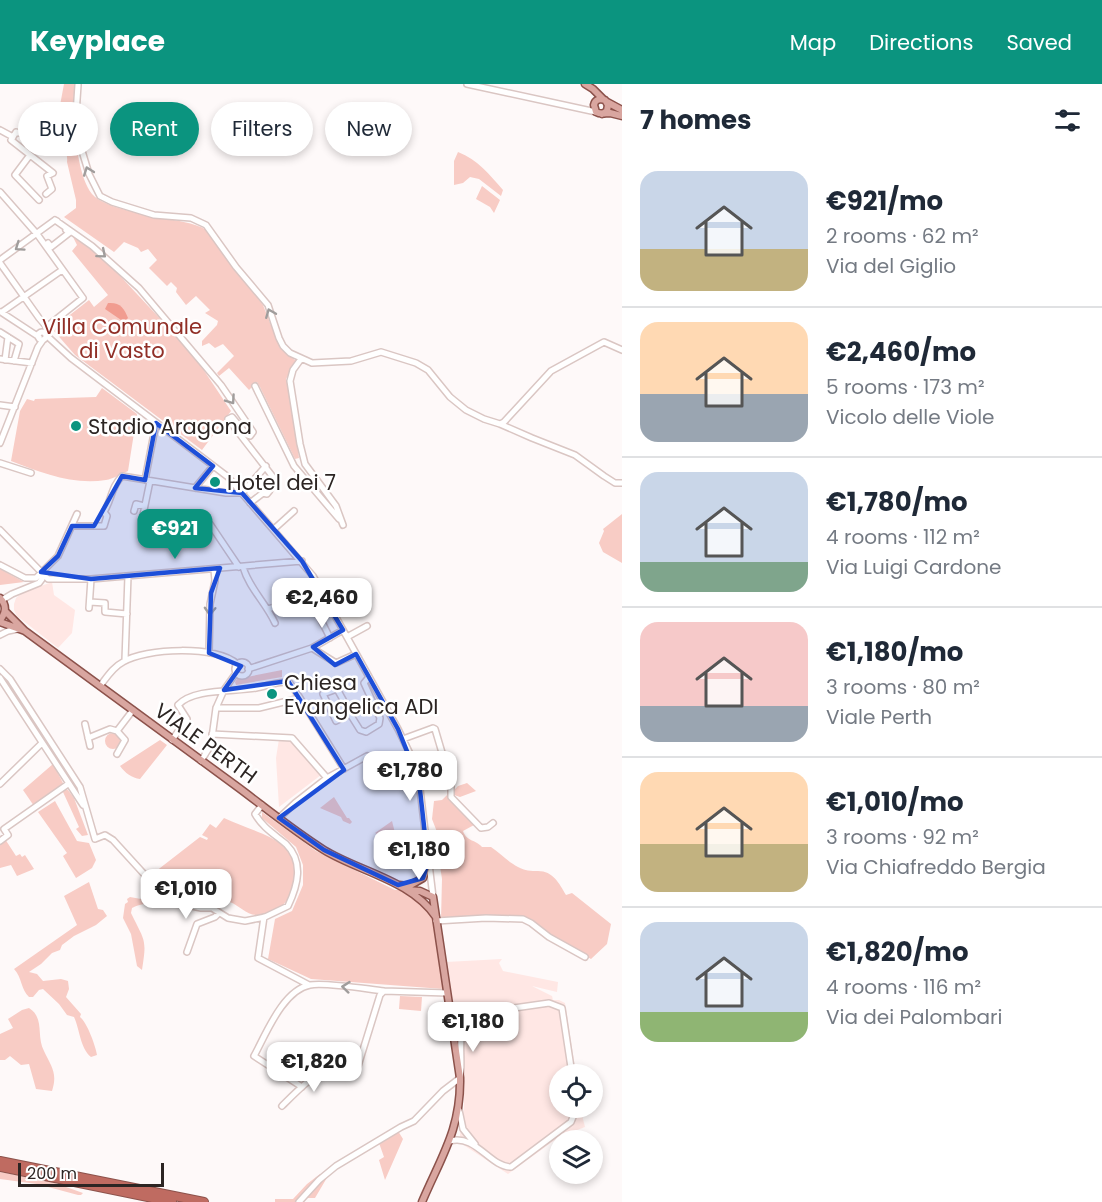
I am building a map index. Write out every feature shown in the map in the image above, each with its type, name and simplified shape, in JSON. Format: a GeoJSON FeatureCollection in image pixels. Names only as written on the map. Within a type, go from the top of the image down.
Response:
{"type":"FeatureCollection","features":[{"type":"Feature","properties":{"kind":"highway"},"geometry":{"type":"LineString","coordinates":[[0,1161],[204,1202]]}},
{"type":"Feature","properties":{"kind":"highway"},"geometry":{"type":"LineString","coordinates":[[0,1167],[172,1202]]}},
{"type":"Feature","properties":{"kind":"main road"},"geometry":{"type":"LineString","coordinates":[[584,84],[604,100],[622,110]]}},
{"type":"Feature","properties":{"kind":"main road"},"geometry":{"type":"LineString","coordinates":[[584,84],[597,108],[622,116]]}},
{"type":"Feature","properties":{"kind":"main road"},"geometry":{"type":"LineString","coordinates":[[597,108],[608,110],[604,100]]}},
{"type":"Feature","properties":{"kind":"main road"},"geometry":{"type":"LineString","coordinates":[[597,108],[604,100]]}},
{"type":"Feature","properties":{"kind":"main road"},"geometry":{"type":"LineString","coordinates":[[0,621],[5,611],[1,599]]}},
{"type":"Feature","properties":{"kind":"main road","name":"VIALE PERTH"},"geometry":{"type":"LineString","coordinates":[[5,611],[22,630],[279,818],[324,850],[398,885],[430,909],[436,919]]}},
{"type":"Feature","properties":{"kind":"main road","name":"VIALE PERTH"},"geometry":{"type":"LineString","coordinates":[[0,621],[22,630]]}},
{"type":"Feature","properties":{"kind":"main road"},"geometry":{"type":"LineString","coordinates":[[398,885],[409,886],[423,878],[428,862]]}},
{"type":"Feature","properties":{"kind":"main road","name":"VIALE PERTH"},"geometry":{"type":"LineString","coordinates":[[405,890],[420,891],[433,897]]}},
{"type":"Feature","properties":{"kind":"main road"},"geometry":{"type":"LineString","coordinates":[[417,898],[433,897],[460,1078],[459,1110],[450,1142],[422,1202]]}},
{"type":"Feature","properties":{"kind":"street"},"geometry":{"type":"LineString","coordinates":[[79,84],[76,127],[89,174],[100,196],[154,215],[191,218],[206,225],[236,267],[268,305],[283,346],[301,359],[312,363],[336,363],[360,359],[381,352],[423,366],[450,397],[466,410],[575,454],[615,483],[622,483]]}},
{"type":"Feature","properties":{"kind":"street"},"geometry":{"type":"LineString","coordinates":[[467,84],[582,110],[597,108]]}},
{"type":"Feature","properties":{"kind":"street"},"geometry":{"type":"LineString","coordinates":[[3,131],[13,137]]}},
{"type":"Feature","properties":{"kind":"street"},"geometry":{"type":"LineString","coordinates":[[18,133],[16,132],[11,140],[18,146]]}},
{"type":"Feature","properties":{"kind":"street"},"geometry":{"type":"LineString","coordinates":[[39,200],[15,175],[30,156],[52,173],[47,176],[52,189],[46,194]]}},
{"type":"Feature","properties":{"kind":"street"},"geometry":{"type":"LineString","coordinates":[[0,192],[51,247],[69,233],[55,220]]}},
{"type":"Feature","properties":{"kind":"street"},"geometry":{"type":"LineString","coordinates":[[0,205],[8,200]]}},
{"type":"Feature","properties":{"kind":"street"},"geometry":{"type":"LineString","coordinates":[[43,323],[23,298],[0,262],[55,220]]}},
{"type":"Feature","properties":{"kind":"street"},"geometry":{"type":"LineString","coordinates":[[55,220],[109,260],[159,310],[221,385],[248,423],[253,432],[250,436],[232,417],[228,420],[273,477],[272,486],[267,494],[263,493],[250,503]]}},
{"type":"Feature","properties":{"kind":"street"},"geometry":{"type":"LineString","coordinates":[[1,440],[38,347],[43,323],[83,298],[39,233]]}},
{"type":"Feature","properties":{"kind":"street"},"geometry":{"type":"LineString","coordinates":[[63,270],[1,311],[56,346],[213,466],[242,493],[302,561],[321,590],[413,760],[419,781],[433,897]]}},
{"type":"Feature","properties":{"kind":"street"},"geometry":{"type":"LineString","coordinates":[[0,332],[19,344],[14,361]]}},
{"type":"Feature","properties":{"kind":"street"},"geometry":{"type":"LineString","coordinates":[[8,337],[2,359],[32,363]]}},
{"type":"Feature","properties":{"kind":"street"},"geometry":{"type":"LineString","coordinates":[[500,424],[546,376],[562,364],[604,342],[622,350]]}},
{"type":"Feature","properties":{"kind":"street"},"geometry":{"type":"LineString","coordinates":[[255,386],[294,466],[344,525],[336,506],[306,464],[300,444],[290,381],[293,370],[301,359]]}},
{"type":"Feature","properties":{"kind":"street"},"geometry":{"type":"LineString","coordinates":[[0,405],[15,406]]}},
{"type":"Feature","properties":{"kind":"street"},"geometry":{"type":"LineString","coordinates":[[143,514],[156,423]]}},
{"type":"Feature","properties":{"kind":"street"},"geometry":{"type":"LineString","coordinates":[[0,463],[31,473]]}},
{"type":"Feature","properties":{"kind":"street"},"geometry":{"type":"LineString","coordinates":[[195,488],[213,466]]}},
{"type":"Feature","properties":{"kind":"street"},"geometry":{"type":"LineString","coordinates":[[72,526],[104,526],[106,516],[104,512],[112,496],[115,483],[122,476],[226,493],[242,493],[266,466]]}},
{"type":"Feature","properties":{"kind":"street"},"geometry":{"type":"LineString","coordinates":[[134,511],[136,504],[144,506]]}},
{"type":"Feature","properties":{"kind":"street"},"geometry":{"type":"LineString","coordinates":[[274,529],[294,511]]}},
{"type":"Feature","properties":{"kind":"street"},"geometry":{"type":"LineString","coordinates":[[0,565],[25,578],[32,579],[40,574],[58,556],[77,514]]}},
{"type":"Feature","properties":{"kind":"street"},"geometry":{"type":"LineString","coordinates":[[210,524],[241,567],[275,623]]}},
{"type":"Feature","properties":{"kind":"street"},"geometry":{"type":"LineString","coordinates":[[0,530],[40,574],[48,579],[91,579],[302,561]]}},
{"type":"Feature","properties":{"kind":"street"},"geometry":{"type":"LineString","coordinates":[[209,653],[210,604],[215,582],[214,569]]}},
{"type":"Feature","properties":{"kind":"street"},"geometry":{"type":"LineString","coordinates":[[1,599],[41,581],[40,574]]}},
{"type":"Feature","properties":{"kind":"street"},"geometry":{"type":"LineString","coordinates":[[125,660],[128,576]]}},
{"type":"Feature","properties":{"kind":"street"},"geometry":{"type":"LineString","coordinates":[[15,592],[23,586],[25,578]]}},
{"type":"Feature","properties":{"kind":"street"},"geometry":{"type":"LineString","coordinates":[[91,579],[90,605],[105,603],[105,612],[127,614]]}},
{"type":"Feature","properties":{"kind":"street"},"geometry":{"type":"LineString","coordinates":[[268,609],[307,597],[321,590]]}},
{"type":"Feature","properties":{"kind":"street"},"geometry":{"type":"LineString","coordinates":[[317,612],[330,638]]}},
{"type":"Feature","properties":{"kind":"street"},"geometry":{"type":"LineString","coordinates":[[347,637],[366,626]]}},
{"type":"Feature","properties":{"kind":"street"},"geometry":{"type":"LineString","coordinates":[[0,635],[8,631],[22,630]]}},
{"type":"Feature","properties":{"kind":"street"},"geometry":{"type":"LineString","coordinates":[[236,673],[244,675],[248,669],[312,648],[343,630]]}},
{"type":"Feature","properties":{"kind":"street"},"geometry":{"type":"LineString","coordinates":[[312,648],[336,663],[356,654]]}},
{"type":"Feature","properties":{"kind":"street"},"geometry":{"type":"LineString","coordinates":[[100,686],[113,669],[125,660],[164,651],[209,653],[229,658],[237,664],[243,663],[248,669]]}},
{"type":"Feature","properties":{"kind":"street"},"geometry":{"type":"LineString","coordinates":[[201,761],[211,745],[216,708],[224,690],[236,673],[237,664]]}},
{"type":"Feature","properties":{"kind":"street"},"geometry":{"type":"LineString","coordinates":[[0,669],[10,679],[42,743],[68,784],[78,792]]}},
{"type":"Feature","properties":{"kind":"street"},"geometry":{"type":"LineString","coordinates":[[0,678],[33,722],[78,792],[87,810],[95,839],[105,836],[113,840],[168,900],[201,908],[212,908],[229,918],[245,921],[264,917],[288,906],[299,877],[296,857],[285,844],[264,828],[255,814],[262,805]]}},
{"type":"Feature","properties":{"kind":"street"},"geometry":{"type":"LineString","coordinates":[[351,714],[348,713],[336,721],[323,694],[337,689],[363,732],[379,724],[380,716],[364,683],[369,678]]}},
{"type":"Feature","properties":{"kind":"street"},"geometry":{"type":"LineString","coordinates":[[172,740],[187,719],[178,703],[189,698],[224,690],[247,689],[289,682],[344,770]]}},
{"type":"Feature","properties":{"kind":"street"},"geometry":{"type":"LineString","coordinates":[[216,708],[259,708],[300,698]]}},
{"type":"Feature","properties":{"kind":"street"},"geometry":{"type":"LineString","coordinates":[[117,731],[133,710]]}},
{"type":"Feature","properties":{"kind":"street"},"geometry":{"type":"LineString","coordinates":[[85,724],[90,746]]}},
{"type":"Feature","properties":{"kind":"street"},"geometry":{"type":"LineString","coordinates":[[88,738],[110,729],[117,731],[125,740],[117,754]]}},
{"type":"Feature","properties":{"kind":"street"},"geometry":{"type":"LineString","coordinates":[[403,739],[435,729],[451,783],[451,797],[481,828],[488,828],[493,823]]}},
{"type":"Feature","properties":{"kind":"street"},"geometry":{"type":"LineString","coordinates":[[212,734],[292,738],[327,778]]}},
{"type":"Feature","properties":{"kind":"street"},"geometry":{"type":"LineString","coordinates":[[0,784],[42,743]]}},
{"type":"Feature","properties":{"kind":"street"},"geometry":{"type":"LineString","coordinates":[[279,818],[327,778],[367,756]]}},
{"type":"Feature","properties":{"kind":"street"},"geometry":{"type":"LineString","coordinates":[[0,841],[8,836],[4,829],[68,784]]}},
{"type":"Feature","properties":{"kind":"street"},"geometry":{"type":"LineString","coordinates":[[187,952],[197,924],[219,913]]}},
{"type":"Feature","properties":{"kind":"street"},"geometry":{"type":"LineString","coordinates":[[264,917],[258,958],[309,985],[447,993]]}},
{"type":"Feature","properties":{"kind":"street"},"geometry":{"type":"LineString","coordinates":[[436,919],[523,919],[585,957]]}},
{"type":"Feature","properties":{"kind":"street"},"geometry":{"type":"LineString","coordinates":[[302,1087],[254,1056],[287,1000],[309,985]]}},
{"type":"Feature","properties":{"kind":"street"},"geometry":{"type":"LineString","coordinates":[[282,1106],[315,1076],[336,1065],[352,1068],[358,1066],[380,995],[384,991]]}},
{"type":"Feature","properties":{"kind":"street"},"geometry":{"type":"LineString","coordinates":[[451,1017],[549,1003],[562,1008],[570,1064]]}},
{"type":"Feature","properties":{"kind":"street"},"geometry":{"type":"LineString","coordinates":[[452,1025],[465,1023],[484,1011]]}},
{"type":"Feature","properties":{"kind":"street"},"geometry":{"type":"LineString","coordinates":[[299,1202],[319,1180],[336,1166],[401,1127],[414,1122],[443,1091],[460,1078],[462,1063],[460,1034],[465,1023]]}},
{"type":"Feature","properties":{"kind":"street"},"geometry":{"type":"LineString","coordinates":[[459,1110],[463,1129],[470,1141]]}},
{"type":"Feature","properties":{"kind":"street"},"geometry":{"type":"LineString","coordinates":[[453,1130],[460,1131],[478,1148],[502,1164],[511,1167],[571,1122],[573,1118]]}},
{"type":"Feature","properties":{"kind":"street"},"geometry":{"type":"LineString","coordinates":[[450,1142],[458,1139],[470,1141]]}},
{"type":"Feature","properties":{"kind":"highlighted area"},"geometry":{"type":"Polygon","coordinates":[[[156,423],[213,466],[195,488],[242,493],[302,561],[343,630],[313,647],[335,665],[356,654],[398,729],[419,781],[428,862],[423,878],[398,885],[324,850],[279,818],[344,770],[288,681],[224,690],[241,666],[209,653],[211,593],[220,568],[91,579],[41,572],[58,556],[72,526],[94,526],[122,476],[145,480],[156,423]]]}},
{"type":"Feature","properties":{"kind":"shaded area"},"geometry":{"type":"Polygon","coordinates":[[[108,303],[121,306],[128,318],[124,322],[105,309],[108,303]]]}},
{"type":"Feature","properties":{"kind":"shaded area"},"geometry":{"type":"Polygon","coordinates":[[[52,582],[54,595],[75,610],[72,633],[58,648],[17,616],[14,610],[16,598],[22,593],[52,582]]]}},
{"type":"Feature","properties":{"kind":"shaded area"},"geometry":{"type":"Polygon","coordinates":[[[279,739],[293,740],[321,775],[279,807],[276,758],[279,739]]]}},
{"type":"Feature","properties":{"kind":"shaded area"},"geometry":{"type":"Polygon","coordinates":[[[502,959],[499,963],[503,971],[558,982],[557,992],[532,986],[552,996],[553,1000],[565,1003],[574,1064],[549,1064],[549,1118],[583,1118],[585,1127],[577,1130],[549,1130],[549,1144],[508,1174],[459,1142],[464,1107],[463,1077],[446,962],[502,959]]]}},
{"type":"Feature","properties":{"kind":"green space"},"geometry":{"type":"Polygon","coordinates":[[[64,84],[74,84],[76,87],[75,102],[61,102],[64,84]]]}},
{"type":"Feature","properties":{"kind":"green space"},"geometry":{"type":"Polygon","coordinates":[[[458,152],[472,159],[488,173],[503,190],[501,196],[479,179],[470,177],[463,183],[454,185],[454,161],[458,152]]]}},
{"type":"Feature","properties":{"kind":"green space"},"geometry":{"type":"Polygon","coordinates":[[[66,156],[78,156],[88,187],[92,194],[105,203],[135,212],[190,223],[207,230],[263,305],[280,348],[296,361],[286,379],[291,394],[299,458],[295,459],[257,382],[249,390],[229,368],[219,376],[217,373],[234,356],[223,344],[215,348],[209,343],[202,346],[202,341],[218,321],[205,313],[210,310],[196,296],[186,305],[171,282],[167,286],[149,268],[157,260],[148,249],[141,252],[138,248],[124,242],[114,252],[64,217],[76,208],[66,156]]]}},
{"type":"Feature","properties":{"kind":"green space"},"geometry":{"type":"Polygon","coordinates":[[[482,186],[500,200],[494,213],[490,207],[476,199],[482,186]]]}},
{"type":"Feature","properties":{"kind":"green space","name":"Villa Comunale di Vasto"},"geometry":{"type":"Polygon","coordinates":[[[72,235],[108,263],[180,340],[231,411],[202,450],[75,355],[54,331],[57,325],[89,300],[94,307],[108,295],[72,251],[77,245],[72,235]]]}},
{"type":"Feature","properties":{"kind":"green space","name":"Stadio Aragona"},"geometry":{"type":"Polygon","coordinates":[[[102,388],[137,414],[128,471],[109,479],[81,481],[46,474],[11,461],[20,411],[27,399],[34,401],[35,399],[96,397],[102,388]]]}},
{"type":"Feature","properties":{"kind":"green space"},"geometry":{"type":"Polygon","coordinates":[[[622,514],[622,563],[603,552],[599,543],[603,529],[622,514]]]}},
{"type":"Feature","properties":{"kind":"green space"},"geometry":{"type":"Polygon","coordinates":[[[0,569],[24,582],[0,585],[0,569]]]}},
{"type":"Feature","properties":{"kind":"green space"},"geometry":{"type":"Polygon","coordinates":[[[282,670],[282,677],[236,685],[235,682],[237,679],[282,670]]]}},
{"type":"Feature","properties":{"kind":"green space"},"geometry":{"type":"Polygon","coordinates":[[[113,733],[121,741],[113,749],[105,741],[113,733]]]}},
{"type":"Feature","properties":{"kind":"green space"},"geometry":{"type":"Polygon","coordinates":[[[160,740],[167,745],[140,779],[129,775],[120,766],[160,740]]]}},
{"type":"Feature","properties":{"kind":"green space"},"geometry":{"type":"Polygon","coordinates":[[[53,764],[63,783],[34,806],[23,790],[53,764]]]}},
{"type":"Feature","properties":{"kind":"green space"},"geometry":{"type":"Polygon","coordinates":[[[467,783],[476,791],[460,797],[454,795],[455,800],[452,792],[458,786],[467,783]]]}},
{"type":"Feature","properties":{"kind":"green space"},"geometry":{"type":"Polygon","coordinates":[[[64,789],[68,790],[74,798],[88,835],[82,836],[76,829],[79,827],[63,792],[64,789]]]}},
{"type":"Feature","properties":{"kind":"green space"},"geometry":{"type":"Polygon","coordinates":[[[449,793],[480,829],[474,825],[463,831],[467,837],[482,847],[491,847],[521,868],[552,875],[566,895],[572,893],[611,924],[607,944],[591,959],[550,936],[526,919],[441,919],[442,879],[437,832],[432,819],[434,801],[442,800],[449,793]]]}},
{"type":"Feature","properties":{"kind":"green space"},"geometry":{"type":"Polygon","coordinates":[[[334,797],[352,822],[350,824],[343,821],[341,817],[320,808],[334,797]]]}},
{"type":"Feature","properties":{"kind":"green space"},"geometry":{"type":"Polygon","coordinates":[[[55,801],[77,841],[89,843],[96,860],[92,868],[76,878],[63,856],[67,853],[38,812],[55,801]]]}},
{"type":"Feature","properties":{"kind":"green space"},"geometry":{"type":"Polygon","coordinates":[[[262,812],[316,851],[395,890],[405,890],[434,915],[443,989],[311,979],[268,959],[275,919],[292,911],[303,885],[303,865],[296,847],[262,818],[262,812]]]}},
{"type":"Feature","properties":{"kind":"green space"},"geometry":{"type":"Polygon","coordinates":[[[224,818],[267,836],[288,851],[293,863],[294,877],[287,900],[277,910],[264,915],[255,915],[228,901],[216,899],[214,906],[200,905],[168,895],[151,875],[200,837],[207,840],[208,838],[202,835],[210,824],[216,828],[224,818]]]}},
{"type":"Feature","properties":{"kind":"green space"},"geometry":{"type":"Polygon","coordinates":[[[392,821],[397,841],[400,844],[397,848],[394,843],[375,833],[392,821]]]}},
{"type":"Feature","properties":{"kind":"green space"},"geometry":{"type":"Polygon","coordinates":[[[5,839],[16,856],[25,855],[34,869],[17,876],[11,865],[0,868],[0,843],[5,839]]]}},
{"type":"Feature","properties":{"kind":"green space"},"geometry":{"type":"Polygon","coordinates":[[[89,882],[98,909],[103,910],[107,916],[96,925],[74,936],[62,945],[60,950],[52,953],[29,972],[37,974],[43,981],[61,979],[68,981],[69,989],[66,997],[81,1014],[80,1017],[95,1046],[97,1055],[91,1057],[82,1044],[74,1017],[67,1015],[43,989],[33,997],[29,997],[14,969],[77,925],[64,896],[89,882]]]}},
{"type":"Feature","properties":{"kind":"green space"},"geometry":{"type":"Polygon","coordinates":[[[149,884],[153,888],[157,901],[152,900],[132,908],[131,913],[144,940],[142,970],[137,966],[131,934],[123,918],[127,899],[130,897],[141,899],[145,896],[149,884]]]}},
{"type":"Feature","properties":{"kind":"green space"},"geometry":{"type":"Polygon","coordinates":[[[400,996],[422,997],[421,1011],[399,1009],[400,996]]]}},
{"type":"Feature","properties":{"kind":"green space"},"geometry":{"type":"Polygon","coordinates":[[[29,1008],[39,1022],[42,1045],[53,1070],[52,1091],[36,1089],[29,1064],[21,1065],[10,1056],[5,1060],[0,1060],[0,1034],[13,1028],[8,1019],[29,1008]]]}},
{"type":"Feature","properties":{"kind":"green space"},"geometry":{"type":"Polygon","coordinates":[[[398,1131],[403,1139],[385,1180],[379,1160],[384,1157],[379,1143],[398,1131]]]}},
{"type":"Feature","properties":{"kind":"green space"},"geometry":{"type":"Polygon","coordinates":[[[0,1172],[49,1181],[83,1193],[78,1195],[37,1184],[0,1179],[0,1172]]]}},
{"type":"Feature","properties":{"kind":"green space"},"geometry":{"type":"Polygon","coordinates":[[[320,1174],[328,1176],[315,1198],[300,1198],[297,1202],[275,1202],[275,1199],[293,1199],[320,1174]]]}},
{"type":"Feature","properties":{"kind":"place","name":"Stadio Aragona"},"geometry":{"type":"Point","coordinates":[76,426]}},
{"type":"Feature","properties":{"kind":"place","name":"Hotel dei 7"},"geometry":{"type":"Point","coordinates":[215,482]}},
{"type":"Feature","properties":{"kind":"place","name":"Chiesa Evangelica ADI"},"geometry":{"type":"Point","coordinates":[272,694]}}]}
